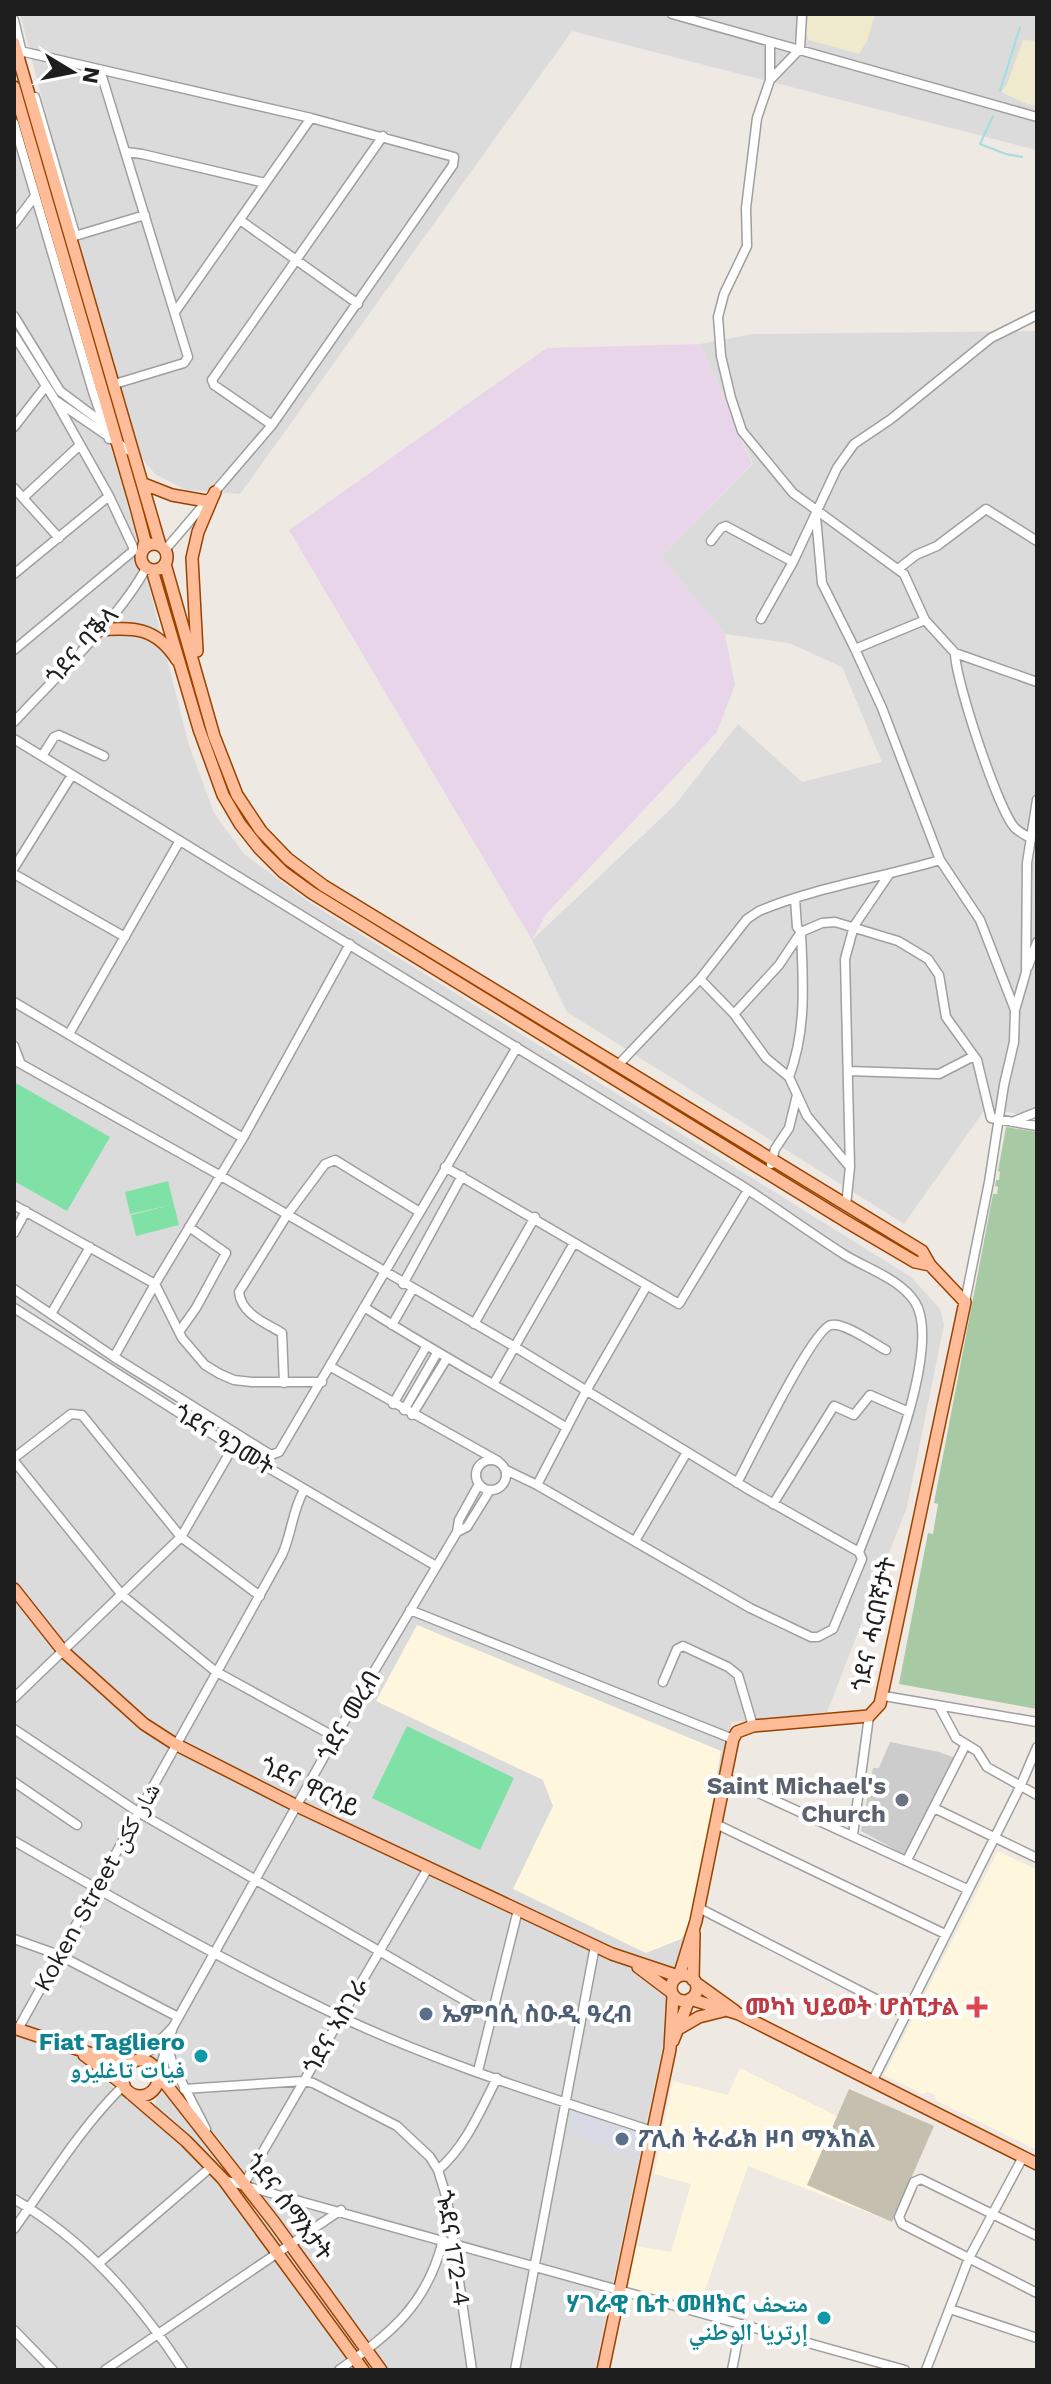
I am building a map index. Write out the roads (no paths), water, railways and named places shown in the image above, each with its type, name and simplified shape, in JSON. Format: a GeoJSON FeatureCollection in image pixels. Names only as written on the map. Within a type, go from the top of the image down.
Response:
{"type":"FeatureCollection","features":[{"type":"Feature","properties":{"kind":"main road"},"geometry":{"type":"LineString","coordinates":[[17,48],[163,547],[165,564],[196,663],[214,736],[237,795],[256,825],[288,859],[324,886],[922,1251],[930,1265],[965,1302]]}},
{"type":"Feature","properties":{"kind":"main road"},"geometry":{"type":"LineString","coordinates":[[14,87],[17,120],[141,526],[145,541],[140,556],[149,569],[218,784],[240,824],[267,857],[312,893],[895,1251],[915,1262],[930,1265]]}},
{"type":"Feature","properties":{"kind":"main road"},"geometry":{"type":"LineString","coordinates":[[144,484],[172,495],[206,501]]}},
{"type":"Feature","properties":{"kind":"main road"},"geometry":{"type":"LineString","coordinates":[[196,663],[192,558],[198,532],[215,492]]}},
{"type":"Feature","properties":{"kind":"main road"},"geometry":{"type":"LineString","coordinates":[[143,548],[153,543],[163,547]]}},
{"type":"Feature","properties":{"kind":"main road"},"geometry":{"type":"LineString","coordinates":[[149,569],[159,569],[165,564]]}},
{"type":"Feature","properties":{"kind":"main road"},"geometry":{"type":"LineString","coordinates":[[98,630],[130,628],[146,632],[164,644],[183,669]]}},
{"type":"Feature","properties":{"kind":"main road"},"geometry":{"type":"LineString","coordinates":[[553,1040],[560,1028]]}},
{"type":"Feature","properties":{"kind":"main road","name":"ጎደና ሓርበኛታት"},"geometry":{"type":"LineString","coordinates":[[733,1739],[742,1729],[753,1726],[869,1716],[880,1704],[965,1302]]}},
{"type":"Feature","properties":{"kind":"main road","name":"ጎደና ዋርሳይ"},"geometry":{"type":"LineString","coordinates":[[14,1589],[63,1651],[144,1724],[175,1744],[297,1806],[595,1946],[631,1962],[678,1976]]}},
{"type":"Feature","properties":{"kind":"main road"},"geometry":{"type":"LineString","coordinates":[[603,2370],[670,2049],[672,1983],[678,1976],[694,1932],[733,1739]]}},
{"type":"Feature","properties":{"kind":"main road"},"geometry":{"type":"LineString","coordinates":[[670,2049],[689,2000],[696,1991],[694,1932]]}},
{"type":"Feature","properties":{"kind":"main road","name":"ጎደና ዋርሳይ"},"geometry":{"type":"LineString","coordinates":[[631,1962],[672,1994]]}},
{"type":"Feature","properties":{"kind":"main road"},"geometry":{"type":"LineString","coordinates":[[678,1976],[684,1975],[739,2014],[1037,2164]]}},
{"type":"Feature","properties":{"kind":"main road"},"geometry":{"type":"LineString","coordinates":[[672,1994],[678,2000],[689,2000],[739,2014]]}},
{"type":"Feature","properties":{"kind":"main road"},"geometry":{"type":"LineString","coordinates":[[679,2028],[699,2017],[725,2010]]}},
{"type":"Feature","properties":{"kind":"main road"},"geometry":{"type":"LineString","coordinates":[[16,2029],[104,2058],[146,2061],[158,2074],[156,2086],[147,2094],[136,2095],[127,2089],[123,2074],[134,2061]]}},
{"type":"Feature","properties":{"kind":"main road","name":"ጎደና ሰማእታት"},"geometry":{"type":"LineString","coordinates":[[74,2047],[127,2089],[223,2179],[363,2370]]}},
{"type":"Feature","properties":{"kind":"main road","name":"ጎደና ሰማእታት"},"geometry":{"type":"LineString","coordinates":[[158,2074],[290,2243],[381,2370]]}},
{"type":"Feature","properties":{"kind":"street"},"geometry":{"type":"LineString","coordinates":[[672,14],[712,19],[770,42],[1037,117]]}},
{"type":"Feature","properties":{"kind":"street"},"geometry":{"type":"LineString","coordinates":[[770,80],[800,49],[802,14]]}},
{"type":"Feature","properties":{"kind":"street"},"geometry":{"type":"LineString","coordinates":[[14,20],[17,48],[75,236],[117,388],[187,361],[175,312],[100,70]]}},
{"type":"Feature","properties":{"kind":"street"},"geometry":{"type":"LineString","coordinates":[[770,42],[770,80],[757,118],[745,215],[747,246],[725,290],[719,312],[721,356],[742,431],[781,480],[817,514],[898,569],[907,579],[925,620],[955,653],[1037,682]]}},
{"type":"Feature","properties":{"kind":"street"},"geometry":{"type":"LineString","coordinates":[[17,48],[383,136],[452,155],[455,161],[272,425],[163,547]]}},
{"type":"Feature","properties":{"kind":"street"},"geometry":{"type":"LineString","coordinates":[[175,312],[311,118]]}},
{"type":"Feature","properties":{"kind":"street"},"geometry":{"type":"LineString","coordinates":[[17,120],[35,196],[93,392],[111,434]]}},
{"type":"Feature","properties":{"kind":"street"},"geometry":{"type":"LineString","coordinates":[[272,425],[214,385],[212,380],[383,136]]}},
{"type":"Feature","properties":{"kind":"street"},"geometry":{"type":"LineString","coordinates":[[126,152],[265,183]]}},
{"type":"Feature","properties":{"kind":"street"},"geometry":{"type":"LineString","coordinates":[[14,224],[35,196]]}},
{"type":"Feature","properties":{"kind":"street"},"geometry":{"type":"LineString","coordinates":[[75,236],[145,215]]}},
{"type":"Feature","properties":{"kind":"street"},"geometry":{"type":"LineString","coordinates":[[240,220],[358,304]]}},
{"type":"Feature","properties":{"kind":"street"},"geometry":{"type":"LineString","coordinates":[[761,619],[817,514],[830,481],[854,444],[891,419],[991,338],[1037,315]]}},
{"type":"Feature","properties":{"kind":"street"},"geometry":{"type":"LineString","coordinates":[[14,316],[55,386],[134,454]]}},
{"type":"Feature","properties":{"kind":"street"},"geometry":{"type":"LineString","coordinates":[[14,650],[133,551],[109,496],[55,400],[15,340]]}},
{"type":"Feature","properties":{"kind":"street"},"geometry":{"type":"LineString","coordinates":[[14,427],[46,386]]}},
{"type":"Feature","properties":{"kind":"street"},"geometry":{"type":"LineString","coordinates":[[76,404],[87,402],[93,392]]}},
{"type":"Feature","properties":{"kind":"street"},"geometry":{"type":"LineString","coordinates":[[55,400],[111,434],[129,438]]}},
{"type":"Feature","properties":{"kind":"street"},"geometry":{"type":"LineString","coordinates":[[24,497],[80,445]]}},
{"type":"Feature","properties":{"kind":"street"},"geometry":{"type":"LineString","coordinates":[[14,488],[59,538]]}},
{"type":"Feature","properties":{"kind":"street"},"geometry":{"type":"LineString","coordinates":[[14,574],[109,496]]}},
{"type":"Feature","properties":{"kind":"street"},"geometry":{"type":"LineString","coordinates":[[898,569],[916,555],[937,546],[986,509],[1037,541]]}},
{"type":"Feature","properties":{"kind":"street"},"geometry":{"type":"LineString","coordinates":[[817,514],[822,583],[882,708],[940,860],[980,920],[1015,1010]]}},
{"type":"Feature","properties":{"kind":"street"},"geometry":{"type":"LineString","coordinates":[[711,541],[726,526],[793,562]]}},
{"type":"Feature","properties":{"kind":"street","name":"ጎደና ባቕላ"},"geometry":{"type":"LineString","coordinates":[[14,722],[149,569]]}},
{"type":"Feature","properties":{"kind":"street"},"geometry":{"type":"LineString","coordinates":[[855,649],[925,620]]}},
{"type":"Feature","properties":{"kind":"street"},"geometry":{"type":"LineString","coordinates":[[955,653],[956,674],[989,772],[1014,827],[1030,838]]}},
{"type":"Feature","properties":{"kind":"street"},"geometry":{"type":"LineString","coordinates":[[42,756],[54,737],[59,735],[104,756]]}},
{"type":"Feature","properties":{"kind":"street"},"geometry":{"type":"LineString","coordinates":[[14,739],[748,1190],[846,1255],[892,1281],[913,1300],[920,1313],[923,1336],[909,1412],[859,1552]]}},
{"type":"Feature","properties":{"kind":"street"},"geometry":{"type":"LineString","coordinates":[[72,775],[14,871],[125,937]]}},
{"type":"Feature","properties":{"kind":"street"},"geometry":{"type":"LineString","coordinates":[[1026,972],[1026,891],[1037,800]]}},
{"type":"Feature","properties":{"kind":"street"},"geometry":{"type":"LineString","coordinates":[[69,1034],[179,842]]}},
{"type":"Feature","properties":{"kind":"street"},"geometry":{"type":"LineString","coordinates":[[619,1064],[700,979],[747,919],[759,911],[940,860]]}},
{"type":"Feature","properties":{"kind":"street"},"geometry":{"type":"LineString","coordinates":[[846,1206],[850,1167],[847,950],[854,926],[888,876]]}},
{"type":"Feature","properties":{"kind":"street"},"geometry":{"type":"LineString","coordinates":[[789,1077],[803,1008],[801,932],[797,927],[795,899]]}},
{"type":"Feature","properties":{"kind":"street"},"geometry":{"type":"LineString","coordinates":[[734,1014],[779,965],[801,932],[829,922],[854,926],[898,941],[928,959],[939,975],[946,1017],[979,1064],[989,1115],[998,1120],[1037,1126]]}},
{"type":"Feature","properties":{"kind":"street"},"geometry":{"type":"LineString","coordinates":[[965,1302],[1014,1042],[1015,1010],[1037,942]]}},
{"type":"Feature","properties":{"kind":"street"},"geometry":{"type":"LineString","coordinates":[[114,1357],[243,1138],[350,944]]}},
{"type":"Feature","properties":{"kind":"street"},"geometry":{"type":"LineString","coordinates":[[700,979],[734,1014],[766,1058],[789,1077],[807,1116],[850,1167]]}},
{"type":"Feature","properties":{"kind":"street"},"geometry":{"type":"LineString","coordinates":[[14,1002],[243,1138]]}},
{"type":"Feature","properties":{"kind":"street"},"geometry":{"type":"LineString","coordinates":[[14,1046],[17,1061],[515,1347],[737,1483],[859,1552],[862,1556],[860,1567],[833,1629],[811,1637],[750,1608],[331,1367]]}},
{"type":"Feature","properties":{"kind":"street"},"geometry":{"type":"LineString","coordinates":[[14,1289],[114,1357],[271,1455],[279,1452],[517,1047]]}},
{"type":"Feature","properties":{"kind":"street"},"geometry":{"type":"LineString","coordinates":[[848,1071],[939,1074],[974,1056]]}},
{"type":"Feature","properties":{"kind":"street"},"geometry":{"type":"LineString","coordinates":[[766,1171],[775,1149],[789,1128],[797,1093]]}},
{"type":"Feature","properties":{"kind":"street"},"geometry":{"type":"LineString","coordinates":[[1012,1122],[1037,1112]]}},
{"type":"Feature","properties":{"kind":"street"},"geometry":{"type":"LineString","coordinates":[[284,1383],[282,1333],[250,1313],[239,1296],[240,1288],[287,1215],[330,1160],[335,1160],[418,1211]]}},
{"type":"Feature","properties":{"kind":"street"},"geometry":{"type":"LineString","coordinates":[[445,1167],[535,1217],[646,1287],[681,1303],[748,1190]]}},
{"type":"Feature","properties":{"kind":"street"},"geometry":{"type":"LineString","coordinates":[[403,1284],[462,1176]]}},
{"type":"Feature","properties":{"kind":"street"},"geometry":{"type":"LineString","coordinates":[[14,1205],[155,1284],[194,1354],[220,1374],[234,1380],[252,1382],[322,1382]]}},
{"type":"Feature","properties":{"kind":"street"},"geometry":{"type":"LineString","coordinates":[[14,1233],[26,1211]]}},
{"type":"Feature","properties":{"kind":"street"},"geometry":{"type":"LineString","coordinates":[[474,1324],[535,1217]]}},
{"type":"Feature","properties":{"kind":"street"},"geometry":{"type":"LineString","coordinates":[[179,1332],[226,1253],[189,1227]]}},
{"type":"Feature","properties":{"kind":"street"},"geometry":{"type":"LineString","coordinates":[[494,1383],[574,1243]]}},
{"type":"Feature","properties":{"kind":"street"},"geometry":{"type":"LineString","coordinates":[[51,1314],[90,1247]]}},
{"type":"Feature","properties":{"kind":"street"},"geometry":{"type":"LineString","coordinates":[[537,1485],[586,1391],[646,1287]]}},
{"type":"Feature","properties":{"kind":"street"},"geometry":{"type":"LineString","coordinates":[[392,1325],[412,1290]]}},
{"type":"Feature","properties":{"kind":"street"},"geometry":{"type":"LineString","coordinates":[[364,1307],[426,1347],[494,1383],[567,1428]]}},
{"type":"Feature","properties":{"kind":"street","name":"ጎደና ዓጋመት"},"geometry":{"type":"LineString","coordinates":[[14,1308],[233,1447],[436,1566]]}},
{"type":"Feature","properties":{"kind":"street"},"geometry":{"type":"LineString","coordinates":[[737,1483],[807,1350],[827,1325],[842,1325],[886,1350]]}},
{"type":"Feature","properties":{"kind":"street"},"geometry":{"type":"LineString","coordinates":[[393,1404],[426,1347]]}},
{"type":"Feature","properties":{"kind":"street"},"geometry":{"type":"LineString","coordinates":[[408,1413],[437,1353]]}},
{"type":"Feature","properties":{"kind":"street"},"geometry":{"type":"LineString","coordinates":[[408,1413],[447,1358]]}},
{"type":"Feature","properties":{"kind":"street"},"geometry":{"type":"LineString","coordinates":[[773,1504],[834,1406],[854,1415],[870,1395],[909,1412]]}},
{"type":"Feature","properties":{"kind":"street"},"geometry":{"type":"LineString","coordinates":[[260,1596],[181,1537],[82,1415],[71,1414],[14,1460],[122,1595],[215,1671],[335,1737]]}},
{"type":"Feature","properties":{"kind":"street"},"geometry":{"type":"LineString","coordinates":[[468,1446],[479,1484],[490,1490],[499,1488],[505,1481],[506,1470]]}},
{"type":"Feature","properties":{"kind":"street"},"geometry":{"type":"LineString","coordinates":[[14,1698],[181,1537],[233,1447]]}},
{"type":"Feature","properties":{"kind":"street"},"geometry":{"type":"LineString","coordinates":[[635,1541],[687,1452]]}},
{"type":"Feature","properties":{"kind":"street"},"geometry":{"type":"LineString","coordinates":[[477,1470],[488,1460],[498,1461]]}},
{"type":"Feature","properties":{"kind":"street"},"geometry":{"type":"LineString","coordinates":[[505,1481],[525,1479]]}},
{"type":"Feature","properties":{"kind":"street","name":"ጎደና መረብ"},"geometry":{"type":"LineString","coordinates":[[173,2027],[335,1737],[457,1532],[459,1520],[479,1484]]}},
{"type":"Feature","properties":{"kind":"street","name":"Koken Street شار ككن"},"geometry":{"type":"LineString","coordinates":[[16,2029],[260,1596],[289,1540],[293,1512],[304,1490]]}},
{"type":"Feature","properties":{"kind":"street","name":"ጎደና መረብ"},"geometry":{"type":"LineString","coordinates":[[457,1532],[467,1527],[490,1490]]}},
{"type":"Feature","properties":{"kind":"street"},"geometry":{"type":"LineString","coordinates":[[469,1502],[479,1508]]}},
{"type":"Feature","properties":{"kind":"street"},"geometry":{"type":"LineString","coordinates":[[410,1610],[733,1739]]}},
{"type":"Feature","properties":{"kind":"street"},"geometry":{"type":"LineString","coordinates":[[663,1682],[680,1647],[728,1667],[741,1682],[753,1726]]}},
{"type":"Feature","properties":{"kind":"street"},"geometry":{"type":"LineString","coordinates":[[884,1696],[1037,1722]]}},
{"type":"Feature","properties":{"kind":"street"},"geometry":{"type":"LineString","coordinates":[[939,1706],[956,1738],[977,1751],[987,1767],[1037,1795]]}},
{"type":"Feature","properties":{"kind":"street"},"geometry":{"type":"LineString","coordinates":[[853,1835],[869,1716]]}},
{"type":"Feature","properties":{"kind":"street"},"geometry":{"type":"LineString","coordinates":[[14,1729],[138,1812],[490,2015]]}},
{"type":"Feature","properties":{"kind":"street"},"geometry":{"type":"LineString","coordinates":[[907,1860],[965,1746]]}},
{"type":"Feature","properties":{"kind":"street"},"geometry":{"type":"LineString","coordinates":[[873,2080],[1020,1787],[1037,1747]]}},
{"type":"Feature","properties":{"kind":"street"},"geometry":{"type":"LineString","coordinates":[[726,1778],[967,1889]]}},
{"type":"Feature","properties":{"kind":"street"},"geometry":{"type":"LineString","coordinates":[[14,1782],[77,1825]]}},
{"type":"Feature","properties":{"kind":"street"},"geometry":{"type":"LineString","coordinates":[[934,1808],[1037,1858]]}},
{"type":"Feature","properties":{"kind":"street"},"geometry":{"type":"LineString","coordinates":[[716,1824],[945,1934]]}},
{"type":"Feature","properties":{"kind":"street"},"geometry":{"type":"LineString","coordinates":[[14,1841],[216,1953],[341,2017],[497,2078],[655,2132]]}},
{"type":"Feature","properties":{"kind":"street","name":"ጎደና ኣስገራ"},"geometry":{"type":"LineString","coordinates":[[244,2184],[428,1868]]}},
{"type":"Feature","properties":{"kind":"street"},"geometry":{"type":"LineString","coordinates":[[699,1908],[905,2014]]}},
{"type":"Feature","properties":{"kind":"street"},"geometry":{"type":"LineString","coordinates":[[478,2071],[518,1910]]}},
{"type":"Feature","properties":{"kind":"street"},"geometry":{"type":"LineString","coordinates":[[14,1939],[59,1955],[178,2017]]}},
{"type":"Feature","properties":{"kind":"street"},"geometry":{"type":"LineString","coordinates":[[515,2370],[595,1946]]}},
{"type":"Feature","properties":{"kind":"street"},"geometry":{"type":"LineString","coordinates":[[158,2074],[173,2027]]}},
{"type":"Feature","properties":{"kind":"street"},"geometry":{"type":"LineString","coordinates":[[134,2061],[151,2050],[173,2027]]}},
{"type":"Feature","properties":{"kind":"street"},"geometry":{"type":"LineString","coordinates":[[167,2045],[184,2089],[216,2147]]}},
{"type":"Feature","properties":{"kind":"street"},"geometry":{"type":"LineString","coordinates":[[438,2170],[462,2144],[497,2078]]}},
{"type":"Feature","properties":{"kind":"street","name":"ጐደና 172-4"},"geometry":{"type":"LineString","coordinates":[[184,2089],[303,2081],[328,2089],[397,2126],[430,2157],[438,2170],[447,2199],[448,2242],[472,2370]]}},
{"type":"Feature","properties":{"kind":"street"},"geometry":{"type":"LineString","coordinates":[[14,2229],[106,2103],[127,2089]]}},
{"type":"Feature","properties":{"kind":"street"},"geometry":{"type":"LineString","coordinates":[[926,2370],[969,2258],[1023,2157]]}},
{"type":"Feature","properties":{"kind":"street"},"geometry":{"type":"LineString","coordinates":[[99,2263],[211,2167]]}},
{"type":"Feature","properties":{"kind":"street"},"geometry":{"type":"LineString","coordinates":[[223,2179],[905,2370]]}},
{"type":"Feature","properties":{"kind":"street"},"geometry":{"type":"LineString","coordinates":[[1037,2236],[921,2179],[914,2182],[899,2221],[1037,2293]]}},
{"type":"Feature","properties":{"kind":"street"},"geometry":{"type":"LineString","coordinates":[[14,2199],[99,2263],[128,2293],[183,2370]]}},
{"type":"Feature","properties":{"kind":"street"},"geometry":{"type":"LineString","coordinates":[[105,2370],[341,2210]]}},
{"type":"Feature","properties":{"kind":"street"},"geometry":{"type":"LineString","coordinates":[[339,2370],[399,2324],[414,2307],[448,2242]]}},
{"type":"Feature","properties":{"kind":"street"},"geometry":{"type":"LineString","coordinates":[[950,2309],[1037,2338]]}},
{"type":"Feature","properties":{"kind":"street"},"geometry":{"type":"LineString","coordinates":[[732,2370],[741,2324]]}},
{"type":"Feature","properties":{"kind":"street"},"geometry":{"type":"LineString","coordinates":[[14,2330],[53,2370]]}},
{"type":"Feature","properties":{"kind":"waterway"},"geometry":{"type":"LineString","coordinates":[[1000,91],[1020,27]]}},
{"type":"Feature","properties":{"kind":"waterway"},"geometry":{"type":"LineString","coordinates":[[993,116],[980,144],[1022,157]]}},
{"type":"Feature","properties":{"kind":"place","name":"Saint Michael's Church"},"geometry":{"type":"Point","coordinates":[902,1800]}},
{"type":"Feature","properties":{"kind":"place","name":"መካነ ህይወት ሆስፒታል"},"geometry":{"type":"Point","coordinates":[977,2007]}},
{"type":"Feature","properties":{"kind":"place","name":"ኤምባሲ ስዑዲ ዓረብ"},"geometry":{"type":"Point","coordinates":[426,2014]}},
{"type":"Feature","properties":{"kind":"place","name":"Fiat Tagliero فيات تاغليرو"},"geometry":{"type":"Point","coordinates":[201,2056]}},
{"type":"Feature","properties":{"kind":"place","name":"ፖሊስ ትራፊክ ዞባ ማእከል"},"geometry":{"type":"Point","coordinates":[622,2139]}},
{"type":"Feature","properties":{"kind":"place","name":"ሃገራዊ ቤተ መዘክር متحف إرتريا الوطني"},"geometry":{"type":"Point","coordinates":[824,2318]}}]}
